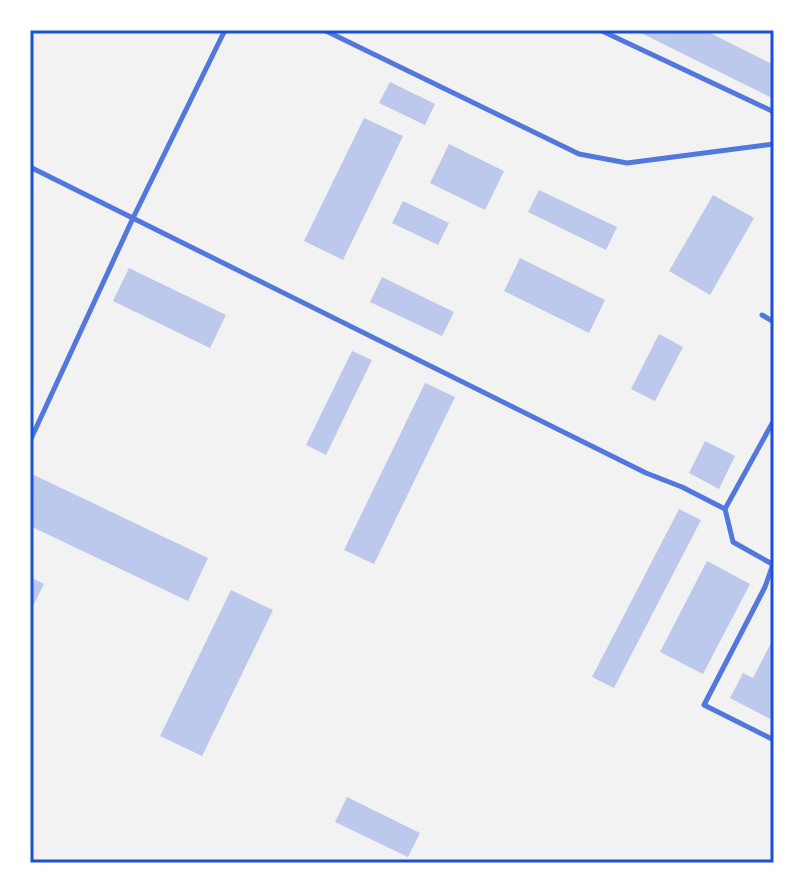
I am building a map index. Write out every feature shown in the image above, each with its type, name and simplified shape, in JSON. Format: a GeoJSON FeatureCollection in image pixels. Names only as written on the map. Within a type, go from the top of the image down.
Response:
{"type":"FeatureCollection","features":[{"type":"Feature","properties":{"kind":"lane"},"geometry":{"type":"LineString","coordinates":[[30,441],[133,218],[225,30]]}},
{"type":"Feature","properties":{"kind":"lane"},"geometry":{"type":"LineString","coordinates":[[324,30],[579,154],[627,163],[774,144]]}},
{"type":"Feature","properties":{"kind":"lane"},"geometry":{"type":"LineString","coordinates":[[602,30],[774,112]]}},
{"type":"Feature","properties":{"kind":"lane"},"geometry":{"type":"LineString","coordinates":[[30,167],[646,473],[725,509]]}},
{"type":"Feature","properties":{"kind":"lane"},"geometry":{"type":"LineString","coordinates":[[762,315],[774,322]]}},
{"type":"Feature","properties":{"kind":"lane"},"geometry":{"type":"LineString","coordinates":[[774,420],[725,509],[733,542],[774,564],[704,705],[774,740]]}},
{"type":"Feature","properties":{"kind":"building"},"geometry":{"type":"Polygon","coordinates":[[[635,30],[704,30],[774,65],[774,99],[635,30]]]}},
{"type":"Feature","properties":{"kind":"building"},"geometry":{"type":"Polygon","coordinates":[[[390,82],[435,104],[425,125],[379,103],[390,82]]]}},
{"type":"Feature","properties":{"kind":"building"},"geometry":{"type":"Polygon","coordinates":[[[364,118],[403,136],[343,260],[304,241],[364,118]]]}},
{"type":"Feature","properties":{"kind":"building"},"geometry":{"type":"Polygon","coordinates":[[[449,144],[504,171],[485,210],[430,183],[449,144]]]}},
{"type":"Feature","properties":{"kind":"building"},"geometry":{"type":"Polygon","coordinates":[[[539,190],[617,227],[606,250],[528,212],[539,190]]]}},
{"type":"Feature","properties":{"kind":"building"},"geometry":{"type":"Polygon","coordinates":[[[713,195],[754,218],[710,295],[669,271],[713,195]]]}},
{"type":"Feature","properties":{"kind":"building"},"geometry":{"type":"Polygon","coordinates":[[[403,201],[449,223],[438,245],[392,223],[403,201]]]}},
{"type":"Feature","properties":{"kind":"building"},"geometry":{"type":"Polygon","coordinates":[[[520,258],[605,300],[589,333],[504,291],[520,258]]]}},
{"type":"Feature","properties":{"kind":"building"},"geometry":{"type":"Polygon","coordinates":[[[129,268],[226,315],[210,348],[113,301],[129,268]]]}},
{"type":"Feature","properties":{"kind":"building"},"geometry":{"type":"Polygon","coordinates":[[[382,277],[454,312],[442,336],[370,302],[382,277]]]}},
{"type":"Feature","properties":{"kind":"building"},"geometry":{"type":"Polygon","coordinates":[[[659,334],[683,347],[655,401],[631,389],[659,334]]]}},
{"type":"Feature","properties":{"kind":"building"},"geometry":{"type":"Polygon","coordinates":[[[352,351],[372,360],[326,455],[306,445],[352,351]]]}},
{"type":"Feature","properties":{"kind":"building"},"geometry":{"type":"Polygon","coordinates":[[[425,383],[455,397],[374,564],[344,550],[425,383]]]}},
{"type":"Feature","properties":{"kind":"building"},"geometry":{"type":"Polygon","coordinates":[[[705,441],[735,456],[719,489],[689,473],[705,441]]]}},
{"type":"Feature","properties":{"kind":"building"},"geometry":{"type":"Polygon","coordinates":[[[34,475],[208,558],[188,601],[30,526],[30,483],[34,475]]]}},
{"type":"Feature","properties":{"kind":"building"},"geometry":{"type":"Polygon","coordinates":[[[679,509],[701,520],[614,688],[592,677],[679,509]]]}},
{"type":"Feature","properties":{"kind":"building"},"geometry":{"type":"Polygon","coordinates":[[[707,561],[750,584],[703,674],[660,652],[707,561]]]}},
{"type":"Feature","properties":{"kind":"building"},"geometry":{"type":"Polygon","coordinates":[[[30,577],[44,584],[30,612],[30,577]]]}},
{"type":"Feature","properties":{"kind":"building"},"geometry":{"type":"Polygon","coordinates":[[[231,590],[273,610],[202,756],[160,736],[231,590]]]}},
{"type":"Feature","properties":{"kind":"building"},"geometry":{"type":"Polygon","coordinates":[[[774,637],[774,721],[730,698],[743,673],[753,678],[774,637]]]}},
{"type":"Feature","properties":{"kind":"building"},"geometry":{"type":"Polygon","coordinates":[[[347,797],[420,833],[408,857],[335,822],[347,797]]]}}]}
